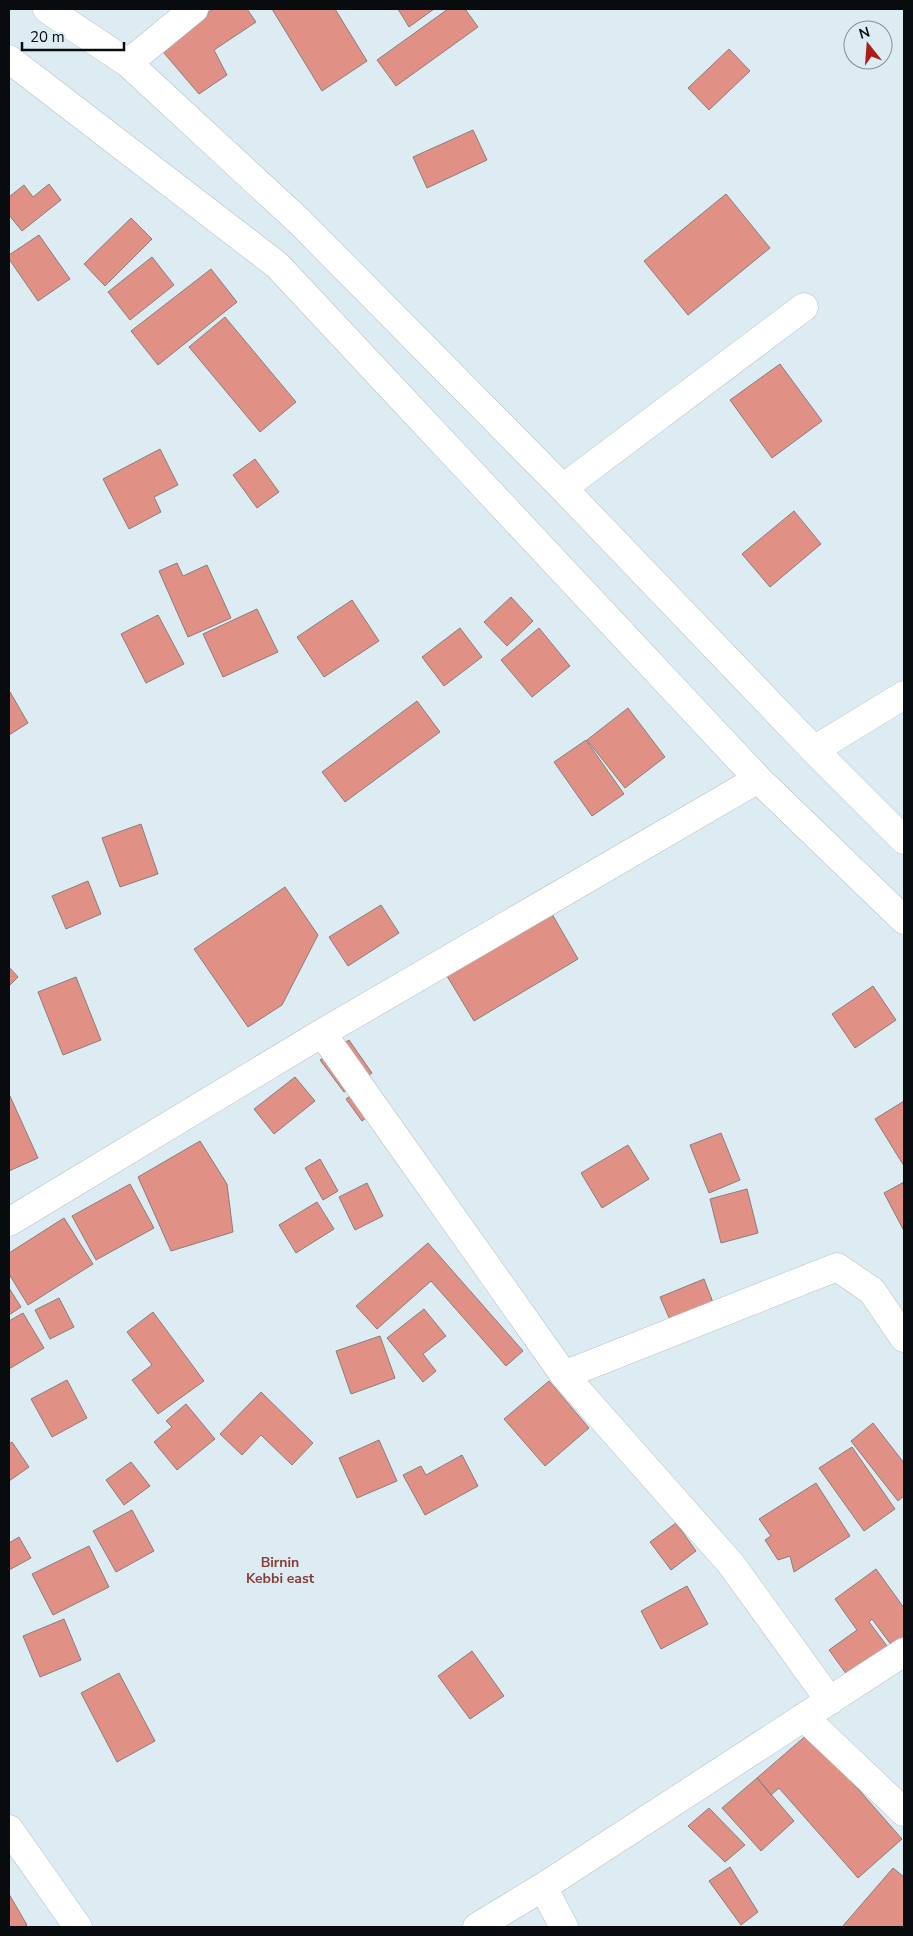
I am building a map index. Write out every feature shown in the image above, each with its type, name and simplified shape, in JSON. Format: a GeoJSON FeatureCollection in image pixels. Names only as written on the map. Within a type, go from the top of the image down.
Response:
{"type":"FeatureCollection","features":[{"type":"Feature","properties":{"kind":"street"},"geometry":{"type":"LineString","coordinates":[[47,9],[128,63],[300,222],[563,488],[814,750],[904,840]]}},
{"type":"Feature","properties":{"kind":"street"},"geometry":{"type":"LineString","coordinates":[[128,63],[194,9]]}},
{"type":"Feature","properties":{"kind":"street"},"geometry":{"type":"LineString","coordinates":[[9,59],[278,265],[758,779],[904,920]]}},
{"type":"Feature","properties":{"kind":"street"},"geometry":{"type":"LineString","coordinates":[[563,488],[804,307]]}},
{"type":"Feature","properties":{"kind":"street"},"geometry":{"type":"LineString","coordinates":[[814,750],[904,695]]}},
{"type":"Feature","properties":{"kind":"street"},"geometry":{"type":"LineString","coordinates":[[9,1222],[322,1033],[758,779]]}},
{"type":"Feature","properties":{"kind":"street"},"geometry":{"type":"LineString","coordinates":[[322,1033],[564,1375],[731,1564],[830,1701]]}},
{"type":"Feature","properties":{"kind":"street"},"geometry":{"type":"LineString","coordinates":[[564,1375],[837,1267],[872,1290],[904,1338]]}},
{"type":"Feature","properties":{"kind":"street"},"geometry":{"type":"LineString","coordinates":[[477,1927],[543,1887],[904,1652]]}},
{"type":"Feature","properties":{"kind":"street"},"geometry":{"type":"LineString","coordinates":[[804,1717],[904,1812]]}},
{"type":"Feature","properties":{"kind":"street"},"geometry":{"type":"LineString","coordinates":[[9,1829],[78,1927]]}},
{"type":"Feature","properties":{"kind":"street"},"geometry":{"type":"LineString","coordinates":[[543,1887],[564,1927]]}},
{"type":"Feature","properties":{"kind":"building"},"geometry":{"type":"Polygon","coordinates":[[[213,9],[247,9],[256,22],[214,50],[227,75],[199,94],[158,46],[213,9]]]}},
{"type":"Feature","properties":{"kind":"building"},"geometry":{"type":"Polygon","coordinates":[[[272,9],[335,9],[367,61],[322,91],[272,9]]]}},
{"type":"Feature","properties":{"kind":"building"},"geometry":{"type":"Polygon","coordinates":[[[398,9],[434,9],[409,27],[398,9]]]}},
{"type":"Feature","properties":{"kind":"building"},"geometry":{"type":"Polygon","coordinates":[[[448,9],[465,9],[478,27],[396,86],[377,60],[448,9]]]}},
{"type":"Feature","properties":{"kind":"building"},"geometry":{"type":"Polygon","coordinates":[[[729,49],[750,71],[709,110],[688,88],[729,49]]]}},
{"type":"Feature","properties":{"kind":"building"},"geometry":{"type":"Polygon","coordinates":[[[473,130],[487,160],[427,188],[413,157],[473,130]]]}},
{"type":"Feature","properties":{"kind":"building"},"geometry":{"type":"Polygon","coordinates":[[[49,184],[61,200],[22,231],[9,215],[9,197],[24,185],[33,197],[49,184]]]}},
{"type":"Feature","properties":{"kind":"building"},"geometry":{"type":"Polygon","coordinates":[[[726,194],[770,248],[688,315],[644,261],[726,194]]]}},
{"type":"Feature","properties":{"kind":"building"},"geometry":{"type":"Polygon","coordinates":[[[131,218],[152,239],[105,286],[84,264],[131,218]]]}},
{"type":"Feature","properties":{"kind":"building"},"geometry":{"type":"Polygon","coordinates":[[[39,235],[70,279],[38,301],[9,259],[9,255],[39,235]]]}},
{"type":"Feature","properties":{"kind":"building"},"geometry":{"type":"Polygon","coordinates":[[[152,257],[174,285],[130,320],[108,292],[152,257]]]}},
{"type":"Feature","properties":{"kind":"building"},"geometry":{"type":"Polygon","coordinates":[[[211,269],[237,302],[158,365],[131,331],[211,269]]]}},
{"type":"Feature","properties":{"kind":"building"},"geometry":{"type":"Polygon","coordinates":[[[225,317],[296,402],[260,432],[189,347],[225,317]]]}},
{"type":"Feature","properties":{"kind":"building"},"geometry":{"type":"Polygon","coordinates":[[[780,364],[822,421],[772,458],[730,400],[780,364]]]}},
{"type":"Feature","properties":{"kind":"building"},"geometry":{"type":"Polygon","coordinates":[[[160,449],[178,485],[154,497],[161,512],[129,529],[103,479],[160,449]]]}},
{"type":"Feature","properties":{"kind":"building"},"geometry":{"type":"Polygon","coordinates":[[[255,459],[279,492],[257,508],[233,475],[255,459]]]}},
{"type":"Feature","properties":{"kind":"building"},"geometry":{"type":"Polygon","coordinates":[[[794,511],[821,544],[770,587],[742,554],[794,511]]]}},
{"type":"Feature","properties":{"kind":"building"},"geometry":{"type":"Polygon","coordinates":[[[177,563],[183,576],[207,565],[231,618],[188,637],[159,571],[177,563]]]}},
{"type":"Feature","properties":{"kind":"building"},"geometry":{"type":"Polygon","coordinates":[[[511,597],[533,621],[507,646],[484,622],[511,597]]]}},
{"type":"Feature","properties":{"kind":"building"},"geometry":{"type":"Polygon","coordinates":[[[352,600],[379,641],[324,677],[297,637],[352,600]]]}},
{"type":"Feature","properties":{"kind":"building"},"geometry":{"type":"Polygon","coordinates":[[[257,609],[278,652],[223,677],[203,634],[257,609]]]}},
{"type":"Feature","properties":{"kind":"building"},"geometry":{"type":"Polygon","coordinates":[[[158,615],[184,664],[146,683],[121,634],[158,615]]]}},
{"type":"Feature","properties":{"kind":"building"},"geometry":{"type":"Polygon","coordinates":[[[460,628],[482,657],[444,686],[422,657],[460,628]]]}},
{"type":"Feature","properties":{"kind":"building"},"geometry":{"type":"Polygon","coordinates":[[[539,628],[570,666],[532,697],[501,660],[539,628]]]}},
{"type":"Feature","properties":{"kind":"building"},"geometry":{"type":"Polygon","coordinates":[[[9,693],[28,723],[9,735],[9,693]]]}},
{"type":"Feature","properties":{"kind":"building"},"geometry":{"type":"Polygon","coordinates":[[[417,701],[440,732],[345,802],[322,772],[417,701]]]}},
{"type":"Feature","properties":{"kind":"building"},"geometry":{"type":"Polygon","coordinates":[[[628,708],[665,757],[625,788],[587,740],[628,708]]]}},
{"type":"Feature","properties":{"kind":"building"},"geometry":{"type":"Polygon","coordinates":[[[586,740],[624,794],[592,816],[554,762],[586,740]]]}},
{"type":"Feature","properties":{"kind":"building"},"geometry":{"type":"Polygon","coordinates":[[[141,824],[158,874],[120,887],[102,838],[141,824]]]}},
{"type":"Feature","properties":{"kind":"building"},"geometry":{"type":"Polygon","coordinates":[[[88,881],[101,914],[66,929],[52,896],[88,881]]]}},
{"type":"Feature","properties":{"kind":"building"},"geometry":{"type":"Polygon","coordinates":[[[285,887],[318,935],[282,1005],[248,1027],[194,949],[285,887]]]}},
{"type":"Feature","properties":{"kind":"building"},"geometry":{"type":"Polygon","coordinates":[[[381,905],[399,933],[348,966],[329,937],[381,905]]]}},
{"type":"Feature","properties":{"kind":"building"},"geometry":{"type":"Polygon","coordinates":[[[552,914],[578,959],[474,1021],[447,976],[552,914]]]}},
{"type":"Feature","properties":{"kind":"building"},"geometry":{"type":"Polygon","coordinates":[[[9,967],[18,977],[9,986],[9,967]]]}},
{"type":"Feature","properties":{"kind":"building"},"geometry":{"type":"Polygon","coordinates":[[[76,977],[101,1040],[63,1055],[38,992],[76,977]]]}},
{"type":"Feature","properties":{"kind":"building"},"geometry":{"type":"Polygon","coordinates":[[[873,986],[896,1020],[855,1048],[832,1014],[873,986]]]}},
{"type":"Feature","properties":{"kind":"building"},"geometry":{"type":"Polygon","coordinates":[[[349,1040],[372,1073],[344,1092],[320,1060],[349,1040]]]}},
{"type":"Feature","properties":{"kind":"building"},"geometry":{"type":"Polygon","coordinates":[[[295,1077],[315,1101],[274,1134],[254,1109],[295,1077]]]}},
{"type":"Feature","properties":{"kind":"building"},"geometry":{"type":"Polygon","coordinates":[[[369,1083],[384,1104],[362,1121],[346,1099],[369,1083]]]}},
{"type":"Feature","properties":{"kind":"building"},"geometry":{"type":"Polygon","coordinates":[[[9,1094],[38,1158],[9,1171],[9,1094]]]}},
{"type":"Feature","properties":{"kind":"building"},"geometry":{"type":"Polygon","coordinates":[[[904,1101],[904,1166],[875,1119],[904,1101]]]}},
{"type":"Feature","properties":{"kind":"building"},"geometry":{"type":"Polygon","coordinates":[[[721,1133],[740,1180],[709,1193],[690,1145],[721,1133]]]}},
{"type":"Feature","properties":{"kind":"building"},"geometry":{"type":"Polygon","coordinates":[[[200,1141],[227,1184],[233,1232],[171,1251],[138,1177],[200,1141]]]}},
{"type":"Feature","properties":{"kind":"building"},"geometry":{"type":"Polygon","coordinates":[[[628,1145],[649,1179],[602,1208],[581,1173],[628,1145]]]}},
{"type":"Feature","properties":{"kind":"building"},"geometry":{"type":"Polygon","coordinates":[[[320,1159],[338,1191],[323,1200],[305,1168],[320,1159]]]}},
{"type":"Feature","properties":{"kind":"building"},"geometry":{"type":"Polygon","coordinates":[[[904,1182],[904,1231],[884,1193],[904,1182]]]}},
{"type":"Feature","properties":{"kind":"building"},"geometry":{"type":"Polygon","coordinates":[[[367,1183],[383,1216],[355,1230],[339,1197],[367,1183]]]}},
{"type":"Feature","properties":{"kind":"building"},"geometry":{"type":"Polygon","coordinates":[[[130,1184],[154,1228],[96,1260],[72,1216],[130,1184]]]}},
{"type":"Feature","properties":{"kind":"building"},"geometry":{"type":"Polygon","coordinates":[[[747,1189],[758,1233],[721,1243],[710,1199],[747,1189]]]}},
{"type":"Feature","properties":{"kind":"building"},"geometry":{"type":"Polygon","coordinates":[[[317,1202],[334,1229],[296,1253],[279,1225],[317,1202]]]}},
{"type":"Feature","properties":{"kind":"building"},"geometry":{"type":"Polygon","coordinates":[[[64,1218],[93,1264],[28,1305],[9,1274],[9,1253],[64,1218]]]}},
{"type":"Feature","properties":{"kind":"building"},"geometry":{"type":"Polygon","coordinates":[[[428,1243],[523,1351],[506,1366],[431,1281],[377,1329],[356,1306],[428,1243]]]}},
{"type":"Feature","properties":{"kind":"building"},"geometry":{"type":"Polygon","coordinates":[[[704,1279],[714,1305],[671,1322],[660,1297],[704,1279]]]}},
{"type":"Feature","properties":{"kind":"building"},"geometry":{"type":"Polygon","coordinates":[[[9,1288],[21,1307],[9,1315],[9,1288]]]}},
{"type":"Feature","properties":{"kind":"building"},"geometry":{"type":"Polygon","coordinates":[[[59,1298],[74,1327],[50,1339],[35,1310],[59,1298]]]}},
{"type":"Feature","properties":{"kind":"building"},"geometry":{"type":"Polygon","coordinates":[[[424,1309],[446,1336],[423,1354],[436,1371],[423,1382],[387,1338],[424,1309]]]}},
{"type":"Feature","properties":{"kind":"building"},"geometry":{"type":"Polygon","coordinates":[[[153,1312],[204,1381],[158,1414],[132,1380],[152,1365],[127,1332],[153,1312]]]}},
{"type":"Feature","properties":{"kind":"building"},"geometry":{"type":"Polygon","coordinates":[[[23,1313],[44,1348],[9,1369],[9,1321],[23,1313]]]}},
{"type":"Feature","properties":{"kind":"building"},"geometry":{"type":"Polygon","coordinates":[[[380,1336],[395,1378],[351,1394],[336,1351],[380,1336]]]}},
{"type":"Feature","properties":{"kind":"building"},"geometry":{"type":"Polygon","coordinates":[[[67,1380],[87,1418],[52,1437],[31,1399],[67,1380]]]}},
{"type":"Feature","properties":{"kind":"building"},"geometry":{"type":"Polygon","coordinates":[[[549,1381],[589,1428],[545,1466],[504,1419],[549,1381]]]}},
{"type":"Feature","properties":{"kind":"building"},"geometry":{"type":"Polygon","coordinates":[[[261,1392],[313,1443],[292,1465],[261,1435],[242,1455],[220,1434],[261,1392]]]}},
{"type":"Feature","properties":{"kind":"building"},"geometry":{"type":"Polygon","coordinates":[[[186,1404],[215,1439],[177,1470],[154,1442],[172,1427],[166,1421],[186,1404]]]}},
{"type":"Feature","properties":{"kind":"building"},"geometry":{"type":"Polygon","coordinates":[[[873,1423],[904,1463],[904,1496],[898,1501],[851,1441],[873,1423]]]}},
{"type":"Feature","properties":{"kind":"building"},"geometry":{"type":"Polygon","coordinates":[[[379,1440],[397,1481],[357,1498],[339,1458],[379,1440]]]}},
{"type":"Feature","properties":{"kind":"building"},"geometry":{"type":"Polygon","coordinates":[[[12,1442],[29,1467],[9,1481],[9,1444],[12,1442]]]}},
{"type":"Feature","properties":{"kind":"building"},"geometry":{"type":"Polygon","coordinates":[[[852,1447],[895,1509],[864,1531],[819,1468],[852,1447]]]}},
{"type":"Feature","properties":{"kind":"building"},"geometry":{"type":"Polygon","coordinates":[[[462,1455],[478,1486],[425,1515],[403,1475],[421,1466],[426,1475],[462,1455]]]}},
{"type":"Feature","properties":{"kind":"building"},"geometry":{"type":"Polygon","coordinates":[[[131,1462],[150,1486],[124,1505],[106,1480],[131,1462]]]}},
{"type":"Feature","properties":{"kind":"building"},"geometry":{"type":"Polygon","coordinates":[[[816,1483],[850,1536],[794,1572],[790,1556],[778,1560],[765,1540],[771,1536],[759,1519],[816,1483]]]}},
{"type":"Feature","properties":{"kind":"building"},"geometry":{"type":"Polygon","coordinates":[[[132,1510],[154,1551],[116,1572],[93,1531],[132,1510]]]}},
{"type":"Feature","properties":{"kind":"building"},"geometry":{"type":"Polygon","coordinates":[[[676,1523],[696,1551],[671,1570],[650,1542],[676,1523]]]}},
{"type":"Feature","properties":{"kind":"building"},"geometry":{"type":"Polygon","coordinates":[[[19,1537],[31,1558],[9,1570],[9,1543],[19,1537]]]}},
{"type":"Feature","properties":{"kind":"building"},"geometry":{"type":"Polygon","coordinates":[[[89,1546],[109,1587],[53,1615],[32,1574],[89,1546]]]}},
{"type":"Feature","properties":{"kind":"building"},"geometry":{"type":"Polygon","coordinates":[[[876,1569],[904,1608],[904,1643],[895,1650],[872,1619],[869,1622],[890,1650],[850,1679],[829,1650],[857,1630],[835,1599],[876,1569]]]}},
{"type":"Feature","properties":{"kind":"building"},"geometry":{"type":"Polygon","coordinates":[[[687,1586],[708,1624],[661,1649],[641,1611],[687,1586]]]}},
{"type":"Feature","properties":{"kind":"building"},"geometry":{"type":"Polygon","coordinates":[[[64,1619],[81,1660],[40,1677],[23,1636],[64,1619]]]}},
{"type":"Feature","properties":{"kind":"building"},"geometry":{"type":"Polygon","coordinates":[[[472,1651],[504,1696],[470,1719],[438,1676],[472,1651]]]}},
{"type":"Feature","properties":{"kind":"building"},"geometry":{"type":"Polygon","coordinates":[[[119,1673],[155,1741],[117,1762],[81,1693],[119,1673]]]}},
{"type":"Feature","properties":{"kind":"building"},"geometry":{"type":"Polygon","coordinates":[[[809,1733],[902,1839],[858,1878],[779,1788],[771,1795],[757,1778],[809,1733]]]}},
{"type":"Feature","properties":{"kind":"building"},"geometry":{"type":"Polygon","coordinates":[[[757,1778],[794,1821],[761,1851],[722,1808],[757,1778]]]}},
{"type":"Feature","properties":{"kind":"building"},"geometry":{"type":"Polygon","coordinates":[[[709,1808],[745,1845],[725,1862],[688,1826],[709,1808]]]}},
{"type":"Feature","properties":{"kind":"building"},"geometry":{"type":"Polygon","coordinates":[[[730,1867],[758,1912],[741,1925],[709,1881],[730,1867]]]}},
{"type":"Feature","properties":{"kind":"building"},"geometry":{"type":"Polygon","coordinates":[[[893,1868],[904,1877],[904,1927],[842,1927],[893,1868]]]}},
{"type":"Feature","properties":{"kind":"building"},"geometry":{"type":"Polygon","coordinates":[[[9,1894],[27,1925],[24,1927],[9,1927],[9,1894]]]}},
{"type":"Feature","properties":{"kind":"district","name":"Birnin Kebbi east"},"geometry":{"type":"Point","coordinates":[280,1570]}}]}
